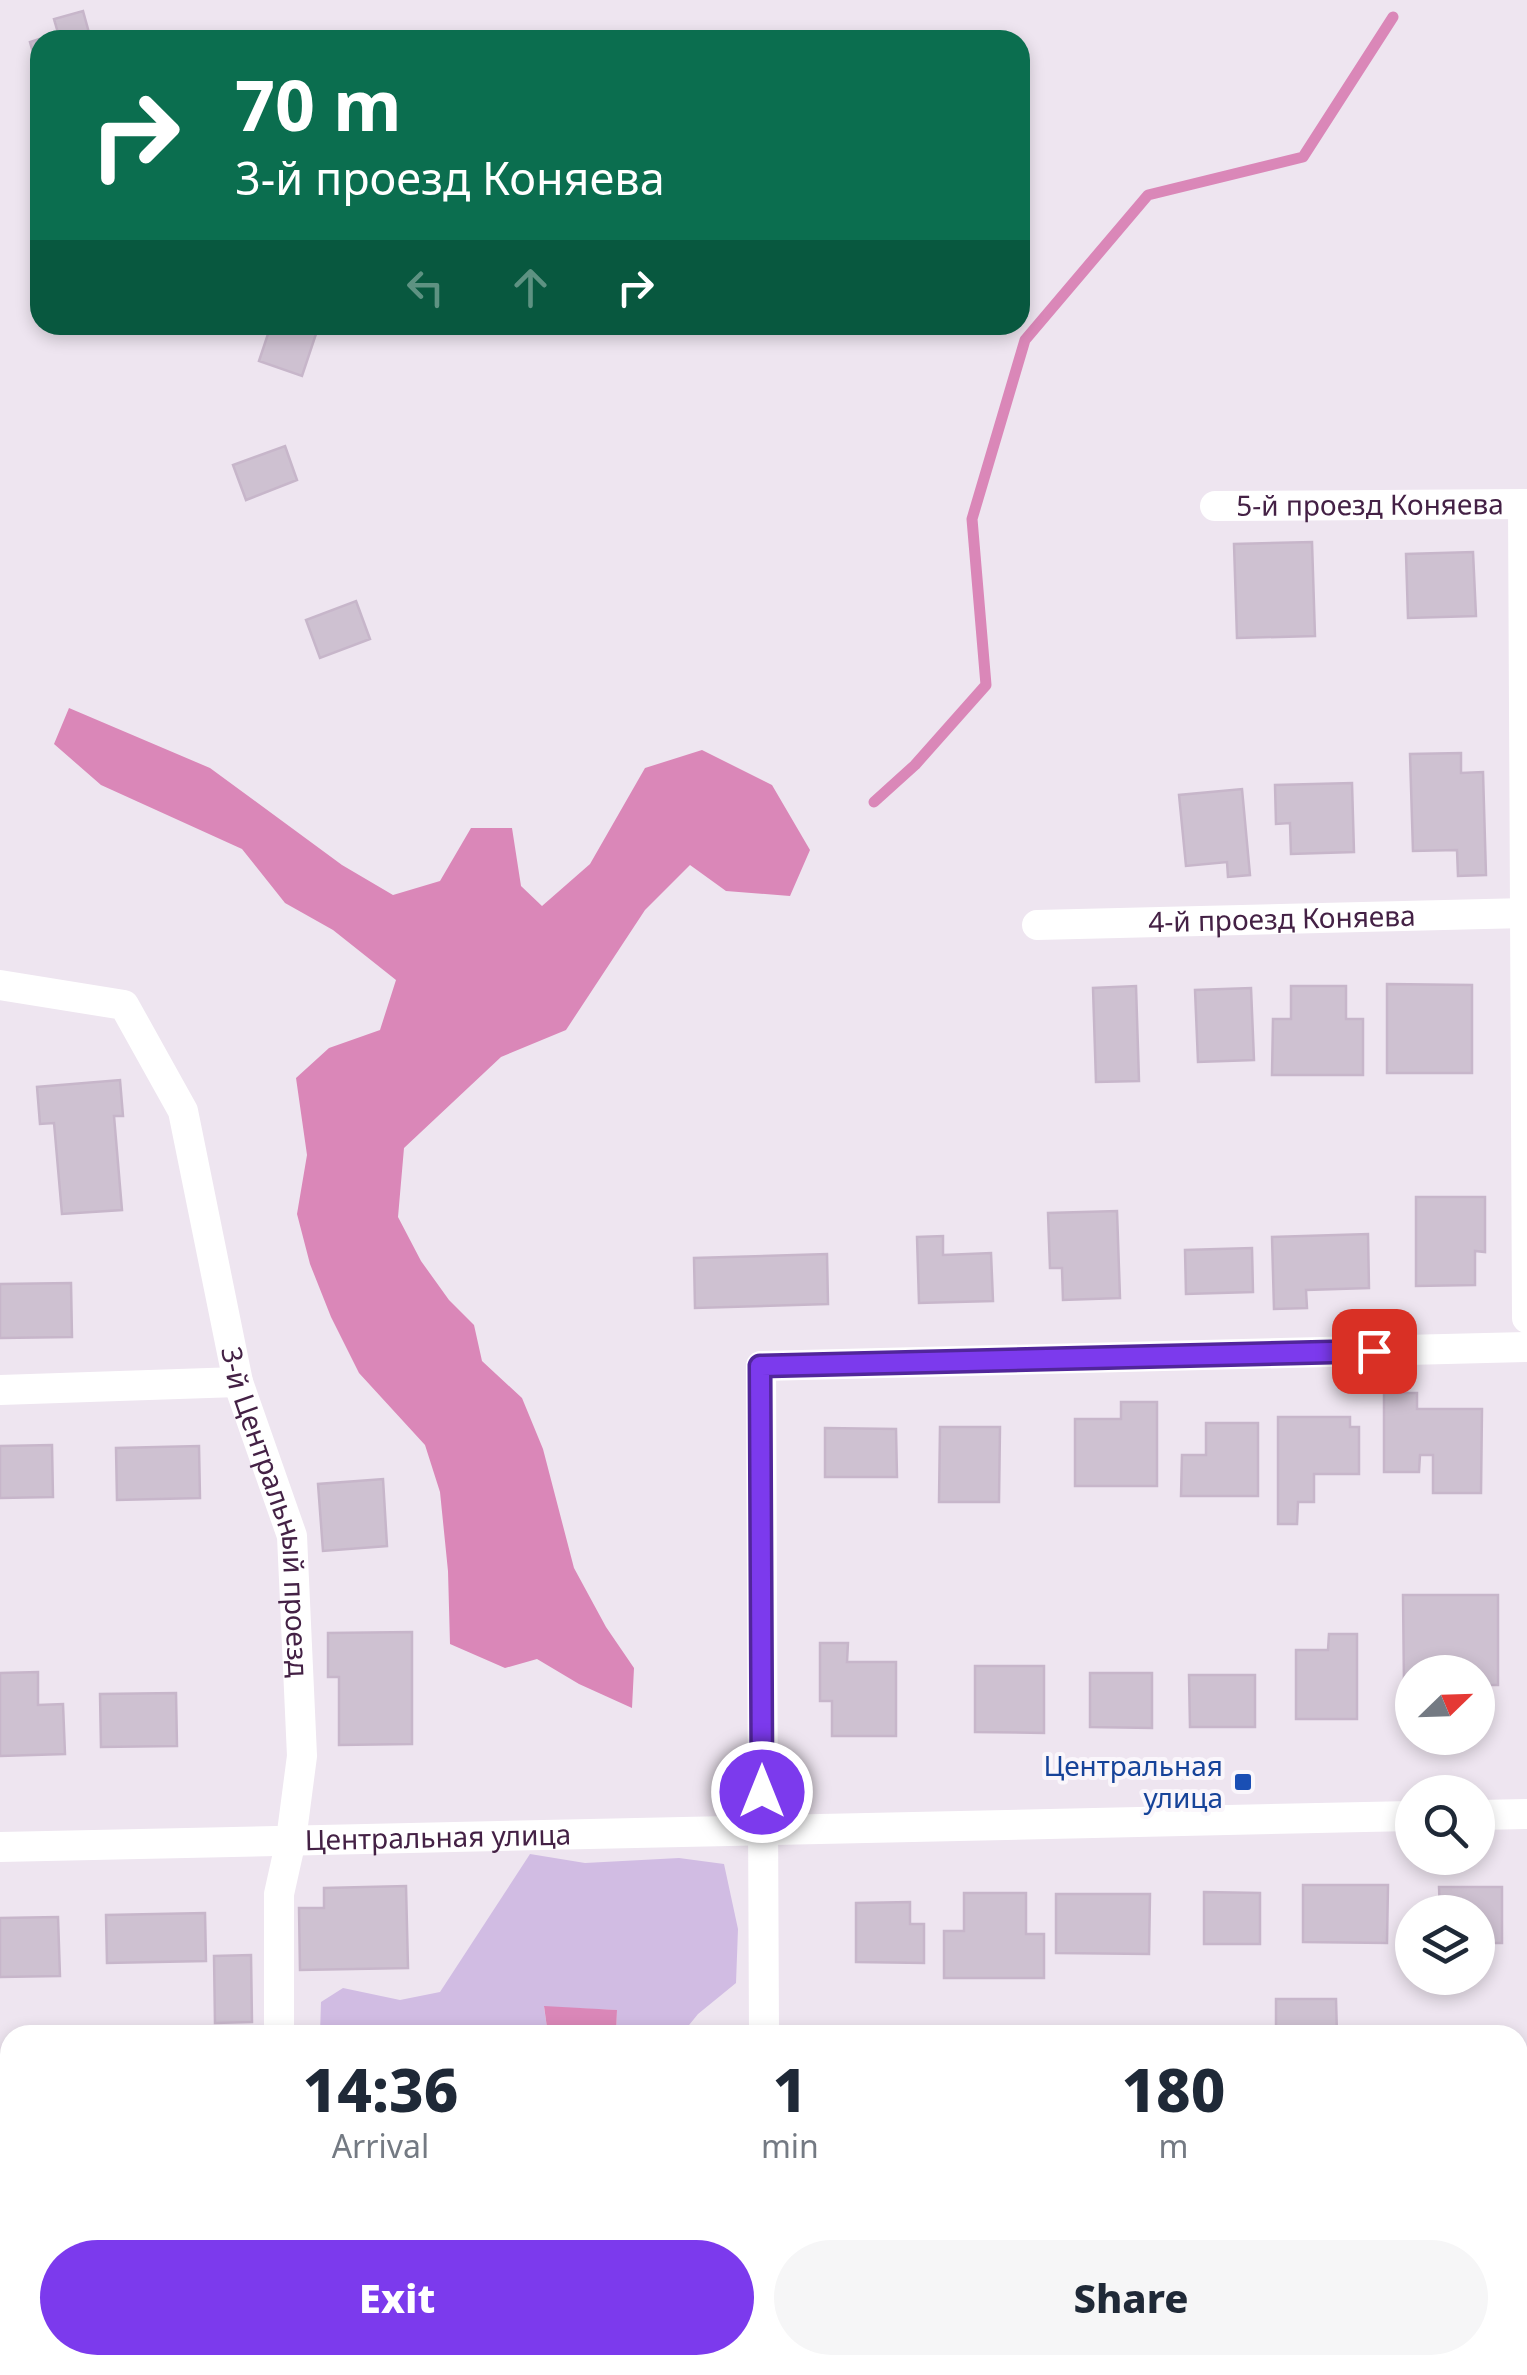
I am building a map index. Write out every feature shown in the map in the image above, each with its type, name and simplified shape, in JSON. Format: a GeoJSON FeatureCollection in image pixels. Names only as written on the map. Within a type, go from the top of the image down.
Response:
{"type":"FeatureCollection","features":[{"type":"Feature","properties":{"kind":"street","name":"5-й проезд Коняева"},"geometry":{"type":"LineString","coordinates":[[1215,506],[1525,504]]}},
{"type":"Feature","properties":{"kind":"street"},"geometry":{"type":"LineString","coordinates":[[1525,504],[1527,1318]]}},
{"type":"Feature","properties":{"kind":"street","name":"4-й проезд Коняева"},"geometry":{"type":"LineString","coordinates":[[1037,925],[1526,912]]}},
{"type":"Feature","properties":{"kind":"street","name":"3-й Центральный проезд"},"geometry":{"type":"LineString","coordinates":[[0,984],[124,1005],[184,1112],[238,1382],[292,1536],[302,1756],[279,1894],[279,2025]]}},
{"type":"Feature","properties":{"kind":"street"},"geometry":{"type":"LineString","coordinates":[[764,2025],[760,1366],[1527,1347]]}},
{"type":"Feature","properties":{"kind":"street"},"geometry":{"type":"LineString","coordinates":[[0,1390],[238,1382]]}},
{"type":"Feature","properties":{"kind":"street"},"geometry":{"type":"LineString","coordinates":[[1495,1814],[1527,1814]]}},
{"type":"Feature","properties":{"kind":"street","name":"Центральная улица"},"geometry":{"type":"LineString","coordinates":[[0,1847],[1395,1816]]}},
{"type":"Feature","properties":{"kind":"shaded area"},"geometry":{"type":"Polygon","coordinates":[[[69,708],[210,768],[342,865],[393,895],[440,881],[471,828],[512,828],[521,886],[542,906],[590,864],[645,768],[702,750],[772,785],[810,850],[790,896],[726,891],[690,865],[645,910],[566,1030],[501,1057],[404,1148],[398,1217],[421,1261],[449,1300],[474,1325],[482,1361],[522,1398],[543,1449],[574,1568],[634,1668],[632,1708],[537,1659],[505,1668],[450,1644],[440,1492],[425,1445],[359,1373],[310,1264],[297,1214],[307,1155],[296,1078],[329,1048],[380,1030],[396,980],[333,930],[285,903],[242,849],[101,785],[54,744],[69,708]]]}},
{"type":"Feature","properties":{"kind":"shaded area"},"geometry":{"type":"Polygon","coordinates":[[[530,1854],[585,1863],[679,1858],[724,1864],[738,1929],[736,1983],[689,2025],[616,2025],[617,2010],[544,2007],[547,2025],[320,2025],[321,2002],[343,1988],[400,2000],[440,1992],[530,1854]]]}},
{"type":"Feature","properties":{"kind":"shaded area"},"geometry":{"type":"Polygon","coordinates":[[[544,2006],[617,2010],[616,2025],[547,2025],[544,2006]]]}},
{"type":"Feature","properties":{"kind":"building"},"geometry":{"type":"Polygon","coordinates":[[[83,11],[88,30],[57,30],[54,19],[83,11]]]}},
{"type":"Feature","properties":{"kind":"building"},"geometry":{"type":"Polygon","coordinates":[[[268,335],[316,335],[302,376],[259,361],[268,335]]]}},
{"type":"Feature","properties":{"kind":"building"},"geometry":{"type":"Polygon","coordinates":[[[285,446],[297,480],[246,500],[233,465],[285,446]]]}},
{"type":"Feature","properties":{"kind":"building"},"geometry":{"type":"Polygon","coordinates":[[[1312,542],[1315,636],[1237,638],[1234,544],[1312,542]]]}},
{"type":"Feature","properties":{"kind":"building"},"geometry":{"type":"Polygon","coordinates":[[[1473,552],[1476,616],[1408,618],[1406,554],[1473,552]]]}},
{"type":"Feature","properties":{"kind":"building"},"geometry":{"type":"Polygon","coordinates":[[[356,601],[370,639],[320,658],[306,620],[356,601]]]}},
{"type":"Feature","properties":{"kind":"building"},"geometry":{"type":"Polygon","coordinates":[[[1461,753],[1461,773],[1483,772],[1486,875],[1458,876],[1457,850],[1413,851],[1410,754],[1461,753]]]}},
{"type":"Feature","properties":{"kind":"building"},"geometry":{"type":"Polygon","coordinates":[[[1352,783],[1354,852],[1291,854],[1290,823],[1276,824],[1275,785],[1352,783]]]}},
{"type":"Feature","properties":{"kind":"building"},"geometry":{"type":"Polygon","coordinates":[[[1242,789],[1250,875],[1228,877],[1227,862],[1186,866],[1179,795],[1242,789]]]}},
{"type":"Feature","properties":{"kind":"building"},"geometry":{"type":"Polygon","coordinates":[[[1387,984],[1472,985],[1472,1073],[1387,1073],[1387,984]]]}},
{"type":"Feature","properties":{"kind":"building"},"geometry":{"type":"Polygon","coordinates":[[[1136,986],[1139,1081],[1096,1082],[1093,988],[1136,986]]]}},
{"type":"Feature","properties":{"kind":"building"},"geometry":{"type":"Polygon","coordinates":[[[1291,986],[1346,986],[1346,1019],[1363,1019],[1363,1075],[1272,1075],[1273,1019],[1291,1019],[1291,986]]]}},
{"type":"Feature","properties":{"kind":"building"},"geometry":{"type":"Polygon","coordinates":[[[1251,988],[1254,1060],[1198,1062],[1195,990],[1251,988]]]}},
{"type":"Feature","properties":{"kind":"building"},"geometry":{"type":"Polygon","coordinates":[[[120,1080],[123,1116],[114,1116],[122,1210],[62,1214],[54,1123],[40,1124],[37,1087],[120,1080]]]}},
{"type":"Feature","properties":{"kind":"building"},"geometry":{"type":"Polygon","coordinates":[[[1416,1197],[1485,1197],[1485,1252],[1475,1251],[1475,1285],[1416,1286],[1416,1197]]]}},
{"type":"Feature","properties":{"kind":"building"},"geometry":{"type":"Polygon","coordinates":[[[1117,1211],[1120,1298],[1063,1300],[1062,1268],[1050,1268],[1048,1213],[1117,1211]]]}},
{"type":"Feature","properties":{"kind":"building"},"geometry":{"type":"Polygon","coordinates":[[[1368,1234],[1369,1288],[1306,1290],[1307,1308],[1274,1309],[1272,1237],[1368,1234]]]}},
{"type":"Feature","properties":{"kind":"building"},"geometry":{"type":"Polygon","coordinates":[[[943,1236],[943,1255],[991,1253],[993,1301],[919,1303],[917,1237],[943,1236]]]}},
{"type":"Feature","properties":{"kind":"building"},"geometry":{"type":"Polygon","coordinates":[[[1252,1248],[1253,1292],[1186,1294],[1185,1250],[1252,1248]]]}},
{"type":"Feature","properties":{"kind":"building"},"geometry":{"type":"Polygon","coordinates":[[[827,1254],[828,1304],[695,1308],[694,1258],[827,1254]]]}},
{"type":"Feature","properties":{"kind":"building"},"geometry":{"type":"Polygon","coordinates":[[[71,1283],[72,1337],[0,1338],[0,1284],[71,1283]]]}},
{"type":"Feature","properties":{"kind":"building"},"geometry":{"type":"Polygon","coordinates":[[[1384,1393],[1417,1393],[1417,1409],[1482,1409],[1481,1493],[1433,1493],[1433,1455],[1420,1455],[1419,1472],[1384,1472],[1384,1393]]]}},
{"type":"Feature","properties":{"kind":"building"},"geometry":{"type":"Polygon","coordinates":[[[1121,1402],[1157,1402],[1157,1486],[1075,1486],[1075,1419],[1121,1419],[1121,1402]]]}},
{"type":"Feature","properties":{"kind":"building"},"geometry":{"type":"Polygon","coordinates":[[[1278,1417],[1350,1417],[1350,1427],[1359,1427],[1359,1474],[1314,1474],[1314,1502],[1298,1502],[1297,1524],[1278,1524],[1278,1417]]]}},
{"type":"Feature","properties":{"kind":"building"},"geometry":{"type":"Polygon","coordinates":[[[1206,1423],[1258,1423],[1258,1496],[1181,1496],[1182,1455],[1206,1455],[1206,1423]]]}},
{"type":"Feature","properties":{"kind":"building"},"geometry":{"type":"Polygon","coordinates":[[[940,1427],[1000,1427],[999,1502],[939,1502],[940,1427]]]}},
{"type":"Feature","properties":{"kind":"building"},"geometry":{"type":"Polygon","coordinates":[[[825,1428],[896,1429],[897,1477],[825,1477],[825,1428]]]}},
{"type":"Feature","properties":{"kind":"building"},"geometry":{"type":"Polygon","coordinates":[[[52,1445],[53,1497],[0,1498],[0,1446],[52,1445]]]}},
{"type":"Feature","properties":{"kind":"building"},"geometry":{"type":"Polygon","coordinates":[[[199,1446],[200,1498],[117,1500],[116,1448],[199,1446]]]}},
{"type":"Feature","properties":{"kind":"building"},"geometry":{"type":"Polygon","coordinates":[[[383,1479],[387,1546],[323,1551],[318,1484],[383,1479]]]}},
{"type":"Feature","properties":{"kind":"building"},"geometry":{"type":"Polygon","coordinates":[[[1403,1595],[1498,1595],[1498,1685],[1495,1655],[1404,1655],[1403,1595]]]}},
{"type":"Feature","properties":{"kind":"building"},"geometry":{"type":"Polygon","coordinates":[[[412,1632],[412,1744],[339,1745],[339,1677],[328,1677],[328,1633],[412,1632]]]}},
{"type":"Feature","properties":{"kind":"building"},"geometry":{"type":"Polygon","coordinates":[[[1329,1634],[1357,1634],[1357,1719],[1296,1719],[1296,1650],[1328,1650],[1329,1634]]]}},
{"type":"Feature","properties":{"kind":"building"},"geometry":{"type":"Polygon","coordinates":[[[820,1643],[848,1643],[847,1662],[896,1662],[896,1736],[832,1736],[832,1701],[820,1701],[820,1643]]]}},
{"type":"Feature","properties":{"kind":"building"},"geometry":{"type":"Polygon","coordinates":[[[975,1666],[1044,1666],[1044,1733],[975,1732],[975,1666]]]}},
{"type":"Feature","properties":{"kind":"building"},"geometry":{"type":"Polygon","coordinates":[[[38,1672],[38,1705],[63,1704],[65,1754],[0,1756],[0,1673],[38,1672]]]}},
{"type":"Feature","properties":{"kind":"building"},"geometry":{"type":"Polygon","coordinates":[[[1090,1673],[1152,1673],[1152,1728],[1090,1727],[1090,1673]]]}},
{"type":"Feature","properties":{"kind":"building"},"geometry":{"type":"Polygon","coordinates":[[[1189,1675],[1255,1675],[1255,1727],[1190,1727],[1189,1675]]]}},
{"type":"Feature","properties":{"kind":"building"},"geometry":{"type":"Polygon","coordinates":[[[176,1693],[177,1746],[101,1747],[100,1694],[176,1693]]]}},
{"type":"Feature","properties":{"kind":"building"},"geometry":{"type":"Polygon","coordinates":[[[1303,1885],[1388,1885],[1387,1943],[1303,1942],[1303,1885]]]}},
{"type":"Feature","properties":{"kind":"building"},"geometry":{"type":"Polygon","coordinates":[[[406,1886],[408,1968],[300,1970],[299,1908],[324,1908],[324,1888],[406,1886]]]}},
{"type":"Feature","properties":{"kind":"building"},"geometry":{"type":"Polygon","coordinates":[[[1439,1887],[1502,1887],[1502,1943],[1495,1943],[1495,1895],[1439,1895],[1439,1887]]]}},
{"type":"Feature","properties":{"kind":"building"},"geometry":{"type":"Polygon","coordinates":[[[1204,1892],[1260,1893],[1260,1944],[1204,1944],[1204,1892]]]}},
{"type":"Feature","properties":{"kind":"building"},"geometry":{"type":"Polygon","coordinates":[[[964,1893],[1026,1893],[1026,1934],[1044,1934],[1044,1978],[944,1978],[944,1931],[964,1931],[964,1893]]]}},
{"type":"Feature","properties":{"kind":"building"},"geometry":{"type":"Polygon","coordinates":[[[1056,1894],[1150,1894],[1149,1954],[1056,1953],[1056,1894]]]}},
{"type":"Feature","properties":{"kind":"building"},"geometry":{"type":"Polygon","coordinates":[[[910,1902],[910,1924],[924,1924],[924,1963],[856,1962],[856,1903],[910,1902]]]}},
{"type":"Feature","properties":{"kind":"building"},"geometry":{"type":"Polygon","coordinates":[[[205,1913],[206,1961],[107,1963],[106,1915],[205,1913]]]}},
{"type":"Feature","properties":{"kind":"building"},"geometry":{"type":"Polygon","coordinates":[[[58,1917],[60,1976],[0,1977],[0,1918],[58,1917]]]}},
{"type":"Feature","properties":{"kind":"building"},"geometry":{"type":"Polygon","coordinates":[[[251,1955],[252,2022],[215,2023],[214,1956],[251,1955]]]}},
{"type":"Feature","properties":{"kind":"building"},"geometry":{"type":"Polygon","coordinates":[[[1276,1999],[1336,1999],[1337,2025],[1276,2025],[1276,1999]]]}},
{"type":"Feature","properties":{"kind":"waterway"},"geometry":{"type":"LineString","coordinates":[[1030,334],[1148,195],[1303,157],[1393,17]]}},
{"type":"Feature","properties":{"kind":"waterway"},"geometry":{"type":"LineString","coordinates":[[874,802],[915,765],[986,685],[972,519],[1029,335]]}},
{"type":"Feature","properties":{"kind":"place","name":"Центральная улица"},"geometry":{"type":"Point","coordinates":[1243,1782]}},
{"type":"Feature","properties":{"kind":"route"},"geometry":{"type":"LineString","coordinates":[[762,1792],[760,1366],[1374,1351]]}}]}
